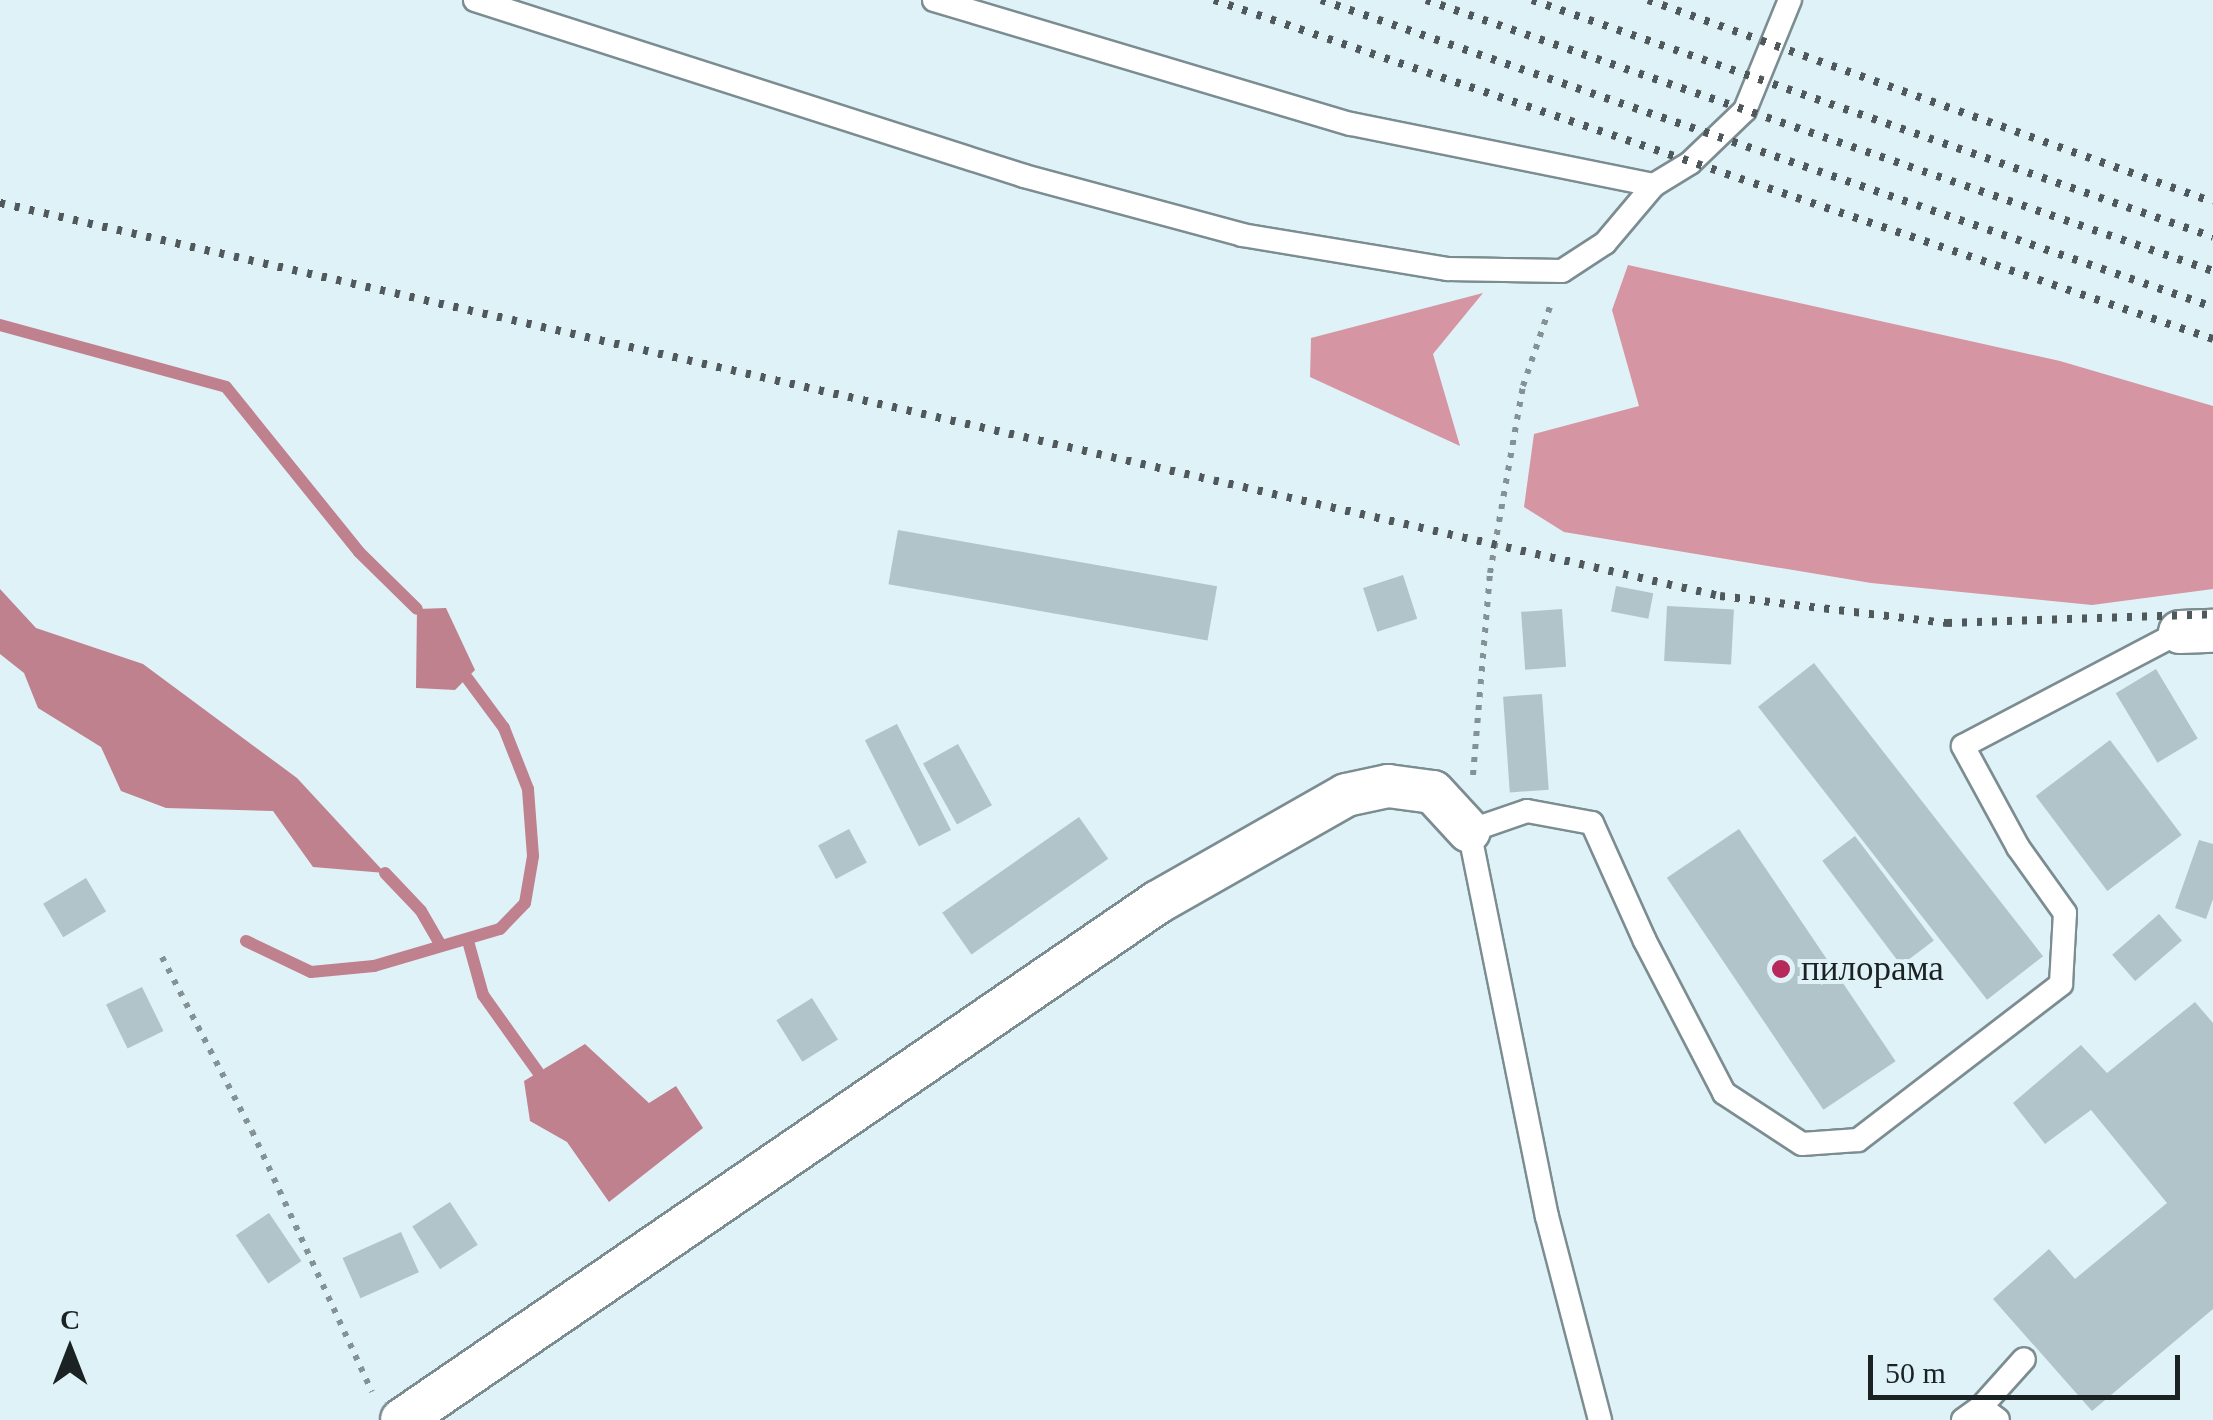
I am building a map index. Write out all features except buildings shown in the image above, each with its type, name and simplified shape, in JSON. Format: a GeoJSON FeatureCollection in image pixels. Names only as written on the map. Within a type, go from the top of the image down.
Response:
{"type":"FeatureCollection","features":[{"type":"Feature","properties":{"kind":"street"},"geometry":{"type":"LineString","coordinates":[[389,1411],[1158,902],[1346,795],[1388,786],[1432,792],[1469,831]]}},
{"type":"Feature","properties":{"kind":"lane"},"geometry":{"type":"LineString","coordinates":[[475,0],[1024,176],[1242,235],[1448,269],[1562,272],[1605,243],[1654,185],[1690,163],[1745,110],[1790,0]]}},
{"type":"Feature","properties":{"kind":"lane"},"geometry":{"type":"LineString","coordinates":[[934,0],[1351,124],[1654,185]]}},
{"type":"Feature","properties":{"kind":"lane"},"geometry":{"type":"LineString","coordinates":[[1600,1420],[1547,1218],[1469,831],[1527,811],[1592,823],[1724,1093],[1802,1144],[1858,1140],[2061,984],[2065,913],[2018,847],[1963,746],[2196,631]]}},
{"type":"Feature","properties":{"kind":"lane"},"geometry":{"type":"LineString","coordinates":[[1981,1416],[2024,1359]]}},
{"type":"Feature","properties":{"kind":"path"},"geometry":{"type":"LineString","coordinates":[[1469,831],[1490,573],[1522,386],[1562,272]]}},
{"type":"Feature","properties":{"kind":"path"},"geometry":{"type":"LineString","coordinates":[[162,957],[252,1130],[389,1411]]}},
{"type":"Feature","properties":{"kind":"shaded area"},"geometry":{"type":"Polygon","coordinates":[[[1628,265],[2060,361],[2213,406],[2213,589],[2092,605],[1871,583],[1564,532],[1524,507],[1534,434],[1639,406],[1612,310],[1628,265]]]}},
{"type":"Feature","properties":{"kind":"shaded area"},"geometry":{"type":"Polygon","coordinates":[[[1483,293],[1433,354],[1460,446],[1310,377],[1311,338],[1483,293]]]}},
{"type":"Feature","properties":{"kind":"shaded area"},"geometry":{"type":"Polygon","coordinates":[[[0,589],[36,628],[143,664],[297,778],[385,873],[313,867],[273,811],[166,808],[121,791],[101,747],[38,708],[24,673],[0,654],[0,589]]]}},
{"type":"Feature","properties":{"kind":"shaded area"},"geometry":{"type":"Polygon","coordinates":[[[446,608],[475,670],[455,690],[416,688],[417,609],[446,608]]]}},
{"type":"Feature","properties":{"kind":"shaded area"},"geometry":{"type":"Polygon","coordinates":[[[585,1044],[649,1103],[676,1086],[703,1128],[609,1202],[567,1142],[530,1121],[524,1081],[585,1044]]]}},
{"type":"Feature","properties":{"kind":"waterway"},"geometry":{"type":"LineString","coordinates":[[0,325],[226,387],[359,552],[417,609]]}},
{"type":"Feature","properties":{"kind":"waterway"},"geometry":{"type":"LineString","coordinates":[[246,941],[311,972],[374,966],[500,929],[525,903],[533,856],[528,789],[504,728],[467,678]]}},
{"type":"Feature","properties":{"kind":"waterway"},"geometry":{"type":"LineString","coordinates":[[385,873],[421,911],[441,945]]}},
{"type":"Feature","properties":{"kind":"waterway"},"geometry":{"type":"LineString","coordinates":[[468,941],[483,995],[538,1072]]}},
{"type":"Feature","properties":{"kind":"railway"},"geometry":{"type":"LineString","coordinates":[[1214,0],[2213,339]]}},
{"type":"Feature","properties":{"kind":"railway"},"geometry":{"type":"LineString","coordinates":[[1321,0],[2213,307]]}},
{"type":"Feature","properties":{"kind":"railway"},"geometry":{"type":"LineString","coordinates":[[1426,0],[2213,271]]}},
{"type":"Feature","properties":{"kind":"railway"},"geometry":{"type":"LineString","coordinates":[[1532,0],[2213,237]]}},
{"type":"Feature","properties":{"kind":"railway"},"geometry":{"type":"LineString","coordinates":[[1648,0],[2213,202]]}},
{"type":"Feature","properties":{"kind":"railway"},"geometry":{"type":"LineString","coordinates":[[0,203],[1720,596],[1947,623],[2213,614]]}},
{"type":"Feature","properties":{"kind":"place","name":"пилорама"},"geometry":{"type":"Point","coordinates":[1781,969]}}]}
